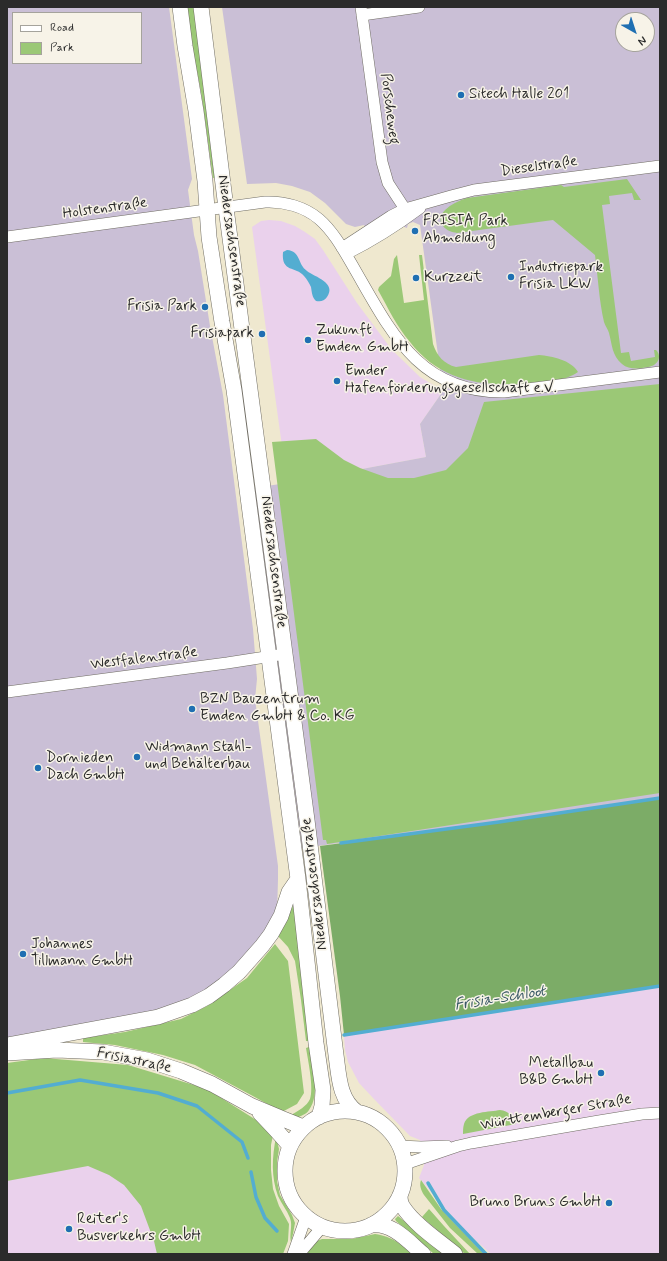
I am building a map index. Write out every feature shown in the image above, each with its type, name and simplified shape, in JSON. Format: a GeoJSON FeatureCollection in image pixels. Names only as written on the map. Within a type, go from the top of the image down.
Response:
{"type":"FeatureCollection","features":[{"type":"Feature","properties":{"kind":"main road","name":"Niedersachsenstraße"},"geometry":{"type":"LineString","coordinates":[[180,7],[197,118],[216,282],[234,390],[298,879],[316,1043],[323,1090],[322,1106],[319,1117]]}},
{"type":"Feature","properties":{"kind":"main road","name":"Niedersachsenstraße"},"geometry":{"type":"LineString","coordinates":[[201,7],[226,208],[254,410],[308,827],[332,1030],[340,1085],[347,1103],[357,1112]]}},
{"type":"Feature","properties":{"kind":"main road"},"geometry":{"type":"LineString","coordinates":[[7,1045],[158,1017],[187,1007],[209,996],[224,986],[239,972],[262,946],[281,916],[289,892],[298,879]]}},
{"type":"Feature","properties":{"kind":"main road","name":"Frisiastraße"},"geometry":{"type":"LineString","coordinates":[[7,1053],[57,1050],[103,1052],[147,1060],[181,1071],[212,1084],[252,1106],[303,1127]]}},
{"type":"Feature","properties":{"kind":"main road","name":"Frisiastraße"},"geometry":{"type":"LineString","coordinates":[[252,1106],[290,1146]]}},
{"type":"Feature","properties":{"kind":"main road","name":"Niedersachsenstraße"},"geometry":{"type":"LineString","coordinates":[[370,1225],[385,1215],[393,1207],[400,1195],[404,1183],[405,1164],[400,1146],[394,1136],[384,1125],[363,1113],[340,1111],[319,1117],[303,1127],[295,1136],[284,1165],[287,1188],[293,1202],[306,1217],[322,1227],[343,1231],[379,1224],[390,1227],[423,1254]]}},
{"type":"Feature","properties":{"kind":"main road"},"geometry":{"type":"LineString","coordinates":[[400,1195],[400,1202],[418,1224],[455,1254]]}},
{"type":"Feature","properties":{"kind":"street"},"geometry":{"type":"LineString","coordinates":[[362,11],[419,7]]}},
{"type":"Feature","properties":{"kind":"street","name":"Porscheweg"},"geometry":{"type":"LineString","coordinates":[[362,11],[382,162],[390,187],[405,209]]}},
{"type":"Feature","properties":{"kind":"street","name":"Dieselstraße"},"geometry":{"type":"LineString","coordinates":[[344,251],[391,216],[405,209],[446,197],[474,190],[660,166]]}},
{"type":"Feature","properties":{"kind":"street","name":"Holstenstraße"},"geometry":{"type":"LineString","coordinates":[[7,237],[271,202],[296,206],[318,218],[329,230],[344,251],[390,329],[404,347],[423,366],[454,384],[478,391],[504,392],[660,372]]}},
{"type":"Feature","properties":{"kind":"street","name":"Dieselstraße"},"geometry":{"type":"LineString","coordinates":[[344,251],[366,244],[424,204]]}},
{"type":"Feature","properties":{"kind":"street","name":"Westfalenstraße"},"geometry":{"type":"LineString","coordinates":[[7,692],[285,654]]}},
{"type":"Feature","properties":{"kind":"street","name":"Württemberger Straße"},"geometry":{"type":"LineString","coordinates":[[400,1146],[458,1146],[599,1121],[642,1114],[660,1113]]}},
{"type":"Feature","properties":{"kind":"street","name":"Württemberger Straße"},"geometry":{"type":"LineString","coordinates":[[405,1164],[458,1146]]}},
{"type":"Feature","properties":{"kind":"street"},"geometry":{"type":"LineString","coordinates":[[293,1254],[306,1217]]}},
{"type":"Feature","properties":{"kind":"street"},"geometry":{"type":"LineString","coordinates":[[299,1254],[322,1227]]}},
{"type":"Feature","properties":{"kind":"shaded area"},"geometry":{"type":"Polygon","coordinates":[[[7,7],[169,7],[192,179],[188,190],[194,235],[223,395],[253,629],[257,679],[255,699],[278,866],[277,915],[273,930],[200,1001],[7,1045],[7,7]]]}},
{"type":"Feature","properties":{"kind":"shaded area"},"geometry":{"type":"Polygon","coordinates":[[[222,7],[660,7],[660,798],[499,822],[302,848],[253,488],[426,457],[420,424],[443,391],[420,225],[413,222],[408,224],[407,228],[402,226],[370,235],[364,225],[355,227],[346,224],[325,203],[310,192],[276,183],[247,184],[222,7]]]}},
{"type":"Feature","properties":{"kind":"shaded area"},"geometry":{"type":"Polygon","coordinates":[[[261,221],[281,221],[295,226],[315,239],[357,303],[392,350],[420,377],[443,391],[420,424],[426,457],[287,483],[252,227],[261,221]]]}},
{"type":"Feature","properties":{"kind":"shaded area"},"geometry":{"type":"Polygon","coordinates":[[[660,986],[660,1254],[491,1254],[463,1229],[419,1178],[424,1165],[420,1140],[410,1136],[359,1083],[348,1062],[345,1050],[344,1035],[660,986]]]}},
{"type":"Feature","properties":{"kind":"shaded area"},"geometry":{"type":"Polygon","coordinates":[[[7,1156],[111,1157],[172,1254],[7,1254],[7,1156]]]}},
{"type":"Feature","properties":{"kind":"green space"},"geometry":{"type":"Polygon","coordinates":[[[186,7],[196,7],[218,177],[213,178],[201,92],[189,31],[186,7]]]}},
{"type":"Feature","properties":{"kind":"green space"},"geometry":{"type":"Polygon","coordinates":[[[627,179],[641,200],[634,200],[632,193],[609,196],[610,204],[602,205],[621,353],[629,352],[631,361],[655,357],[654,350],[656,350],[659,355],[658,361],[654,365],[648,367],[638,369],[631,368],[622,364],[616,357],[609,332],[604,322],[595,255],[553,220],[457,233],[446,229],[441,221],[441,216],[452,204],[467,198],[561,185],[564,187],[627,179]]]}},
{"type":"Feature","properties":{"kind":"green space"},"geometry":{"type":"Polygon","coordinates":[[[397,255],[404,303],[424,300],[419,255],[422,255],[433,344],[439,356],[448,364],[456,367],[539,355],[550,356],[571,364],[578,372],[567,378],[554,380],[494,384],[463,379],[434,365],[422,355],[405,336],[378,290],[379,287],[391,276],[394,259],[397,255]]]}},
{"type":"Feature","properties":{"kind":"green space"},"geometry":{"type":"Polygon","coordinates":[[[660,384],[660,793],[327,844],[326,840],[323,840],[272,442],[316,439],[344,460],[360,468],[388,478],[414,478],[446,470],[468,448],[484,402],[660,384]]]}},
{"type":"Feature","properties":{"kind":"green space"},"geometry":{"type":"Polygon","coordinates":[[[660,798],[660,986],[344,1035],[320,846],[499,822],[660,798]]]}},
{"type":"Feature","properties":{"kind":"green space"},"geometry":{"type":"Polygon","coordinates":[[[295,898],[309,1041],[306,1041],[295,961],[288,947],[277,935],[292,908],[295,898]]]}},
{"type":"Feature","properties":{"kind":"green space"},"geometry":{"type":"Polygon","coordinates":[[[275,944],[288,961],[304,1093],[297,1104],[282,1112],[195,1065],[163,1055],[115,1045],[83,1042],[83,1038],[125,1032],[181,1019],[207,1006],[247,978],[275,944]]]}},
{"type":"Feature","properties":{"kind":"green space"},"geometry":{"type":"Polygon","coordinates":[[[309,1047],[315,1080],[313,1103],[306,1113],[299,1117],[291,1115],[307,1104],[311,1094],[306,1048],[309,1047]]]}},
{"type":"Feature","properties":{"kind":"green space"},"geometry":{"type":"Polygon","coordinates":[[[44,1058],[128,1065],[207,1089],[272,1130],[271,1170],[273,1189],[279,1206],[289,1224],[288,1241],[283,1254],[157,1254],[154,1241],[141,1206],[124,1185],[109,1175],[88,1166],[7,1181],[7,1063],[44,1058]]]}},
{"type":"Feature","properties":{"kind":"green space"},"geometry":{"type":"Polygon","coordinates":[[[500,1110],[506,1111],[510,1114],[516,1124],[463,1134],[464,1124],[470,1117],[475,1114],[500,1110]]]}},
{"type":"Feature","properties":{"kind":"green space"},"geometry":{"type":"Polygon","coordinates":[[[276,1137],[279,1149],[277,1181],[280,1195],[295,1223],[291,1242],[290,1218],[278,1196],[274,1182],[273,1159],[276,1137]]]}},
{"type":"Feature","properties":{"kind":"green space"},"geometry":{"type":"Polygon","coordinates":[[[421,1180],[441,1209],[484,1254],[478,1254],[450,1228],[424,1195],[420,1184],[421,1180]]]}},
{"type":"Feature","properties":{"kind":"green space"},"geometry":{"type":"Polygon","coordinates":[[[429,1209],[470,1254],[465,1254],[422,1217],[429,1209]]]}},
{"type":"Feature","properties":{"kind":"green space"},"geometry":{"type":"Polygon","coordinates":[[[398,1216],[444,1254],[434,1254],[396,1221],[395,1219],[398,1216]]]}},
{"type":"Feature","properties":{"kind":"green space"},"geometry":{"type":"Polygon","coordinates":[[[375,1234],[391,1239],[413,1254],[306,1254],[317,1241],[322,1239],[352,1239],[375,1234]]]}},
{"type":"Feature","properties":{"kind":"water"},"geometry":{"type":"Polygon","coordinates":[[[287,250],[297,255],[307,271],[327,284],[329,292],[325,299],[316,301],[311,287],[305,277],[284,263],[283,252],[287,250]]]}},
{"type":"Feature","properties":{"kind":"waterway"},"geometry":{"type":"LineString","coordinates":[[341,843],[499,822],[660,798]]}},
{"type":"Feature","properties":{"kind":"waterway","name":"Frisia-Schloot"},"geometry":{"type":"LineString","coordinates":[[344,1035],[660,986]]}},
{"type":"Feature","properties":{"kind":"waterway"},"geometry":{"type":"LineString","coordinates":[[7,1093],[80,1080],[158,1093],[197,1106],[242,1142],[248,1158]]}},
{"type":"Feature","properties":{"kind":"waterway"},"geometry":{"type":"LineString","coordinates":[[251,1172],[256,1197],[265,1218],[277,1231]]}},
{"type":"Feature","properties":{"kind":"waterway"},"geometry":{"type":"LineString","coordinates":[[428,1183],[444,1210],[486,1254]]}},
{"type":"Feature","properties":{"kind":"place","name":"Sitech Halle 201"},"geometry":{"type":"Point","coordinates":[461,95]}},
{"type":"Feature","properties":{"kind":"place","name":"FRISIA Park Abmeldung"},"geometry":{"type":"Point","coordinates":[415,231]}},
{"type":"Feature","properties":{"kind":"place","name":"Industriepark Frisia LKW"},"geometry":{"type":"Point","coordinates":[511,277]}},
{"type":"Feature","properties":{"kind":"place","name":"Kurzzeit"},"geometry":{"type":"Point","coordinates":[416,278]}},
{"type":"Feature","properties":{"kind":"place","name":"Frisia Park"},"geometry":{"type":"Point","coordinates":[205,307]}},
{"type":"Feature","properties":{"kind":"place","name":"Frisiapark"},"geometry":{"type":"Point","coordinates":[262,334]}},
{"type":"Feature","properties":{"kind":"place","name":"Zukunft Emden GmbH"},"geometry":{"type":"Point","coordinates":[308,340]}},
{"type":"Feature","properties":{"kind":"place","name":"Emder Hafenförderungsgesellschaft e.V."},"geometry":{"type":"Point","coordinates":[337,381]}},
{"type":"Feature","properties":{"kind":"place","name":"BZN Bauzentrum Emden GmbH & Co. KG"},"geometry":{"type":"Point","coordinates":[192,709]}},
{"type":"Feature","properties":{"kind":"place","name":"Widmann Stahl- und Behälterbau"},"geometry":{"type":"Point","coordinates":[137,757]}},
{"type":"Feature","properties":{"kind":"place","name":"Dornieden Dach GmbH"},"geometry":{"type":"Point","coordinates":[38,768]}},
{"type":"Feature","properties":{"kind":"place","name":"Johannes Tillmann GmbH"},"geometry":{"type":"Point","coordinates":[23,954]}},
{"type":"Feature","properties":{"kind":"place","name":"Metallbau B&B GmbH"},"geometry":{"type":"Point","coordinates":[601,1073]}},
{"type":"Feature","properties":{"kind":"place","name":"Bruno Bruns GmbH"},"geometry":{"type":"Point","coordinates":[609,1203]}},
{"type":"Feature","properties":{"kind":"place","name":"Reiter's Busverkehrs GmbH"},"geometry":{"type":"Point","coordinates":[69,1229]}}]}
